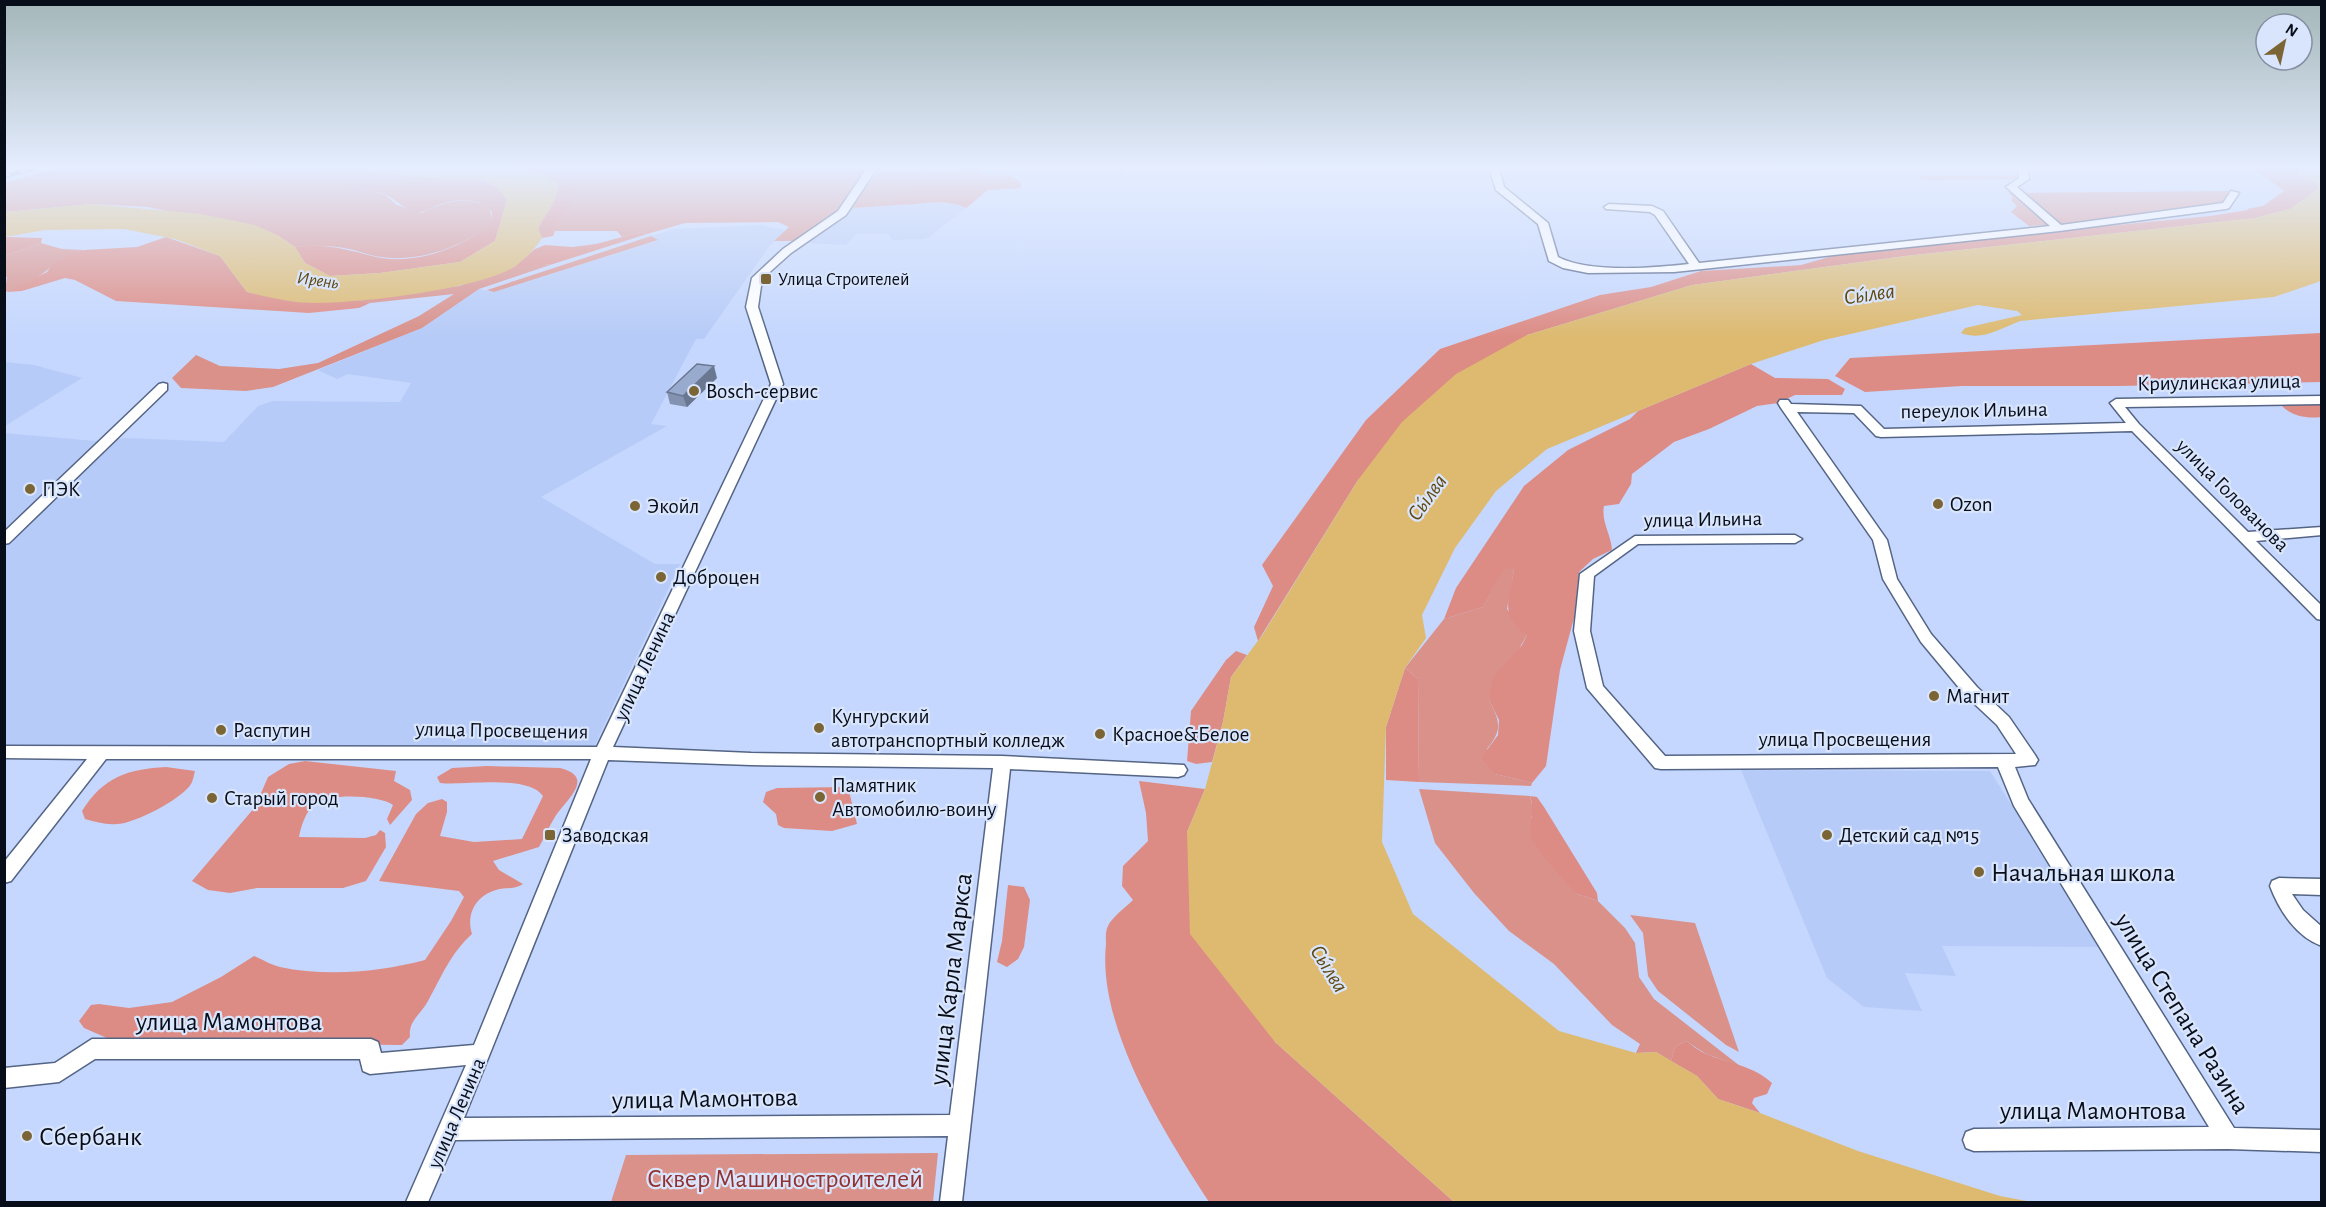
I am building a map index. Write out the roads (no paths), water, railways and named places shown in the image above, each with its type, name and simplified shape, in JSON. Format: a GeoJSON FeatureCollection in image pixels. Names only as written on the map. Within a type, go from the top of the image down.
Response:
{"type":"FeatureCollection","features":[{"type":"Feature","properties":{"kind":"street","name":"улица Ленина"},"geometry":{"type":"LineString","coordinates":[[417,1203],[481,1054],[602,753],[777,384],[752,308],[757,278],[788,251],[826,224]]}},
{"type":"Feature","properties":{"kind":"street"},"geometry":{"type":"LineString","coordinates":[[1543,224],[1551,256],[1556,261],[1588,270],[1658,270],[1696,267],[2087,224]]}},
{"type":"Feature","properties":{"kind":"street"},"geometry":{"type":"LineString","coordinates":[[1667,224],[1696,267]]}},
{"type":"Feature","properties":{"kind":"street"},"geometry":{"type":"LineString","coordinates":[[2055,224],[2059,228]]}},
{"type":"Feature","properties":{"kind":"street"},"geometry":{"type":"LineString","coordinates":[[4,540],[163,387]]}},
{"type":"Feature","properties":{"kind":"street","name":"Криулинская улица"},"geometry":{"type":"LineString","coordinates":[[2116,403],[2322,400]]}},
{"type":"Feature","properties":{"kind":"street","name":"улица Голованова"},"geometry":{"type":"LineString","coordinates":[[2116,403],[2135,427],[2322,615]]}},
{"type":"Feature","properties":{"kind":"street","name":"переулок Ильина"},"geometry":{"type":"LineString","coordinates":[[2029,760],[2003,721],[1971,691],[1926,638],[1890,579],[1880,540],[1785,405],[1857,409],[1881,433],[2135,427]]}},
{"type":"Feature","properties":{"kind":"street"},"geometry":{"type":"LineString","coordinates":[[2245,537],[2322,531]]}},
{"type":"Feature","properties":{"kind":"street","name":"улица Ильина"},"geometry":{"type":"LineString","coordinates":[[1661,763],[1596,688],[1582,631],[1587,574],[1635,540],[1795,539]]}},
{"type":"Feature","properties":{"kind":"street","name":"улица Просвещения"},"geometry":{"type":"LineString","coordinates":[[4,752],[602,753],[751,759],[1002,762],[1179,770]]}},
{"type":"Feature","properties":{"kind":"street"},"geometry":{"type":"LineString","coordinates":[[4,876],[102,752]]}},
{"type":"Feature","properties":{"kind":"street","name":"улица Степана Разина"},"geometry":{"type":"LineString","coordinates":[[2004,760],[2020,801],[2228,1138]]}},
{"type":"Feature","properties":{"kind":"street","name":"улица Просвещения"},"geometry":{"type":"LineString","coordinates":[[1661,763],[2029,760]]}},
{"type":"Feature","properties":{"kind":"street","name":"улица Карла Маркса"},"geometry":{"type":"LineString","coordinates":[[951,1203],[1002,762]]}},
{"type":"Feature","properties":{"kind":"street"},"geometry":{"type":"LineString","coordinates":[[2322,887],[2279,886],[2286,904],[2300,921],[2322,938]]}},
{"type":"Feature","properties":{"kind":"street","name":"улица Мамонтова"},"geometry":{"type":"LineString","coordinates":[[4,1078],[59,1072],[92,1049],[371,1049],[370,1064],[481,1054]]}},
{"type":"Feature","properties":{"kind":"street","name":"улица Мамонтова"},"geometry":{"type":"LineString","coordinates":[[450,1129],[960,1125]]}},
{"type":"Feature","properties":{"kind":"street","name":"улица Мамонтова"},"geometry":{"type":"LineString","coordinates":[[1974,1140],[2228,1138],[2322,1141]]}},
{"type":"Feature","properties":{"kind":"water","name":"Ирень"},"geometry":{"type":"Polygon","coordinates":[[[5,224],[252,224],[277,235],[295,247],[305,263],[330,276],[380,273],[460,262],[495,241],[500,224],[541,224],[538,229],[542,238],[529,254],[514,267],[496,275],[441,290],[375,299],[317,303],[297,302],[247,292],[220,256],[175,239],[124,229],[45,230],[5,237],[5,224]]]}},
{"type":"Feature","properties":{"kind":"water","name":"Сы́лва"},"geometry":{"type":"Polygon","coordinates":[[[2197,224],[2321,224],[2321,281],[2274,297],[2020,321],[1984,335],[1961,333],[1965,328],[2022,315],[2017,311],[1978,305],[1824,340],[1751,364],[1547,449],[1496,491],[1455,548],[1422,615],[1426,638],[1405,668],[1386,727],[1382,842],[1413,914],[1559,1031],[1636,1053],[1656,1052],[1697,1076],[1718,1099],[1858,1151],[2000,1196],[2032,1202],[1454,1202],[1275,1042],[1190,934],[1187,832],[1205,789],[1223,722],[1231,677],[1263,634],[1358,480],[1402,422],[1456,374],[1527,335],[1692,285],[1906,256],[2197,224]]]}},
{"type":"Feature","properties":{"kind":"place","name":"Улица Строителей"},"geometry":{"type":"Point","coordinates":[766,279]}},
{"type":"Feature","properties":{"kind":"place","name":"Bosch-сервис"},"geometry":{"type":"Point","coordinates":[694,391]}},
{"type":"Feature","properties":{"kind":"place","name":"ПЭК"},"geometry":{"type":"Point","coordinates":[30,489]}},
{"type":"Feature","properties":{"kind":"place","name":"Ozon"},"geometry":{"type":"Point","coordinates":[1938,504]}},
{"type":"Feature","properties":{"kind":"place","name":"Экойл"},"geometry":{"type":"Point","coordinates":[635,506]}},
{"type":"Feature","properties":{"kind":"place","name":"Доброцен"},"geometry":{"type":"Point","coordinates":[661,577]}},
{"type":"Feature","properties":{"kind":"place","name":"Магнит"},"geometry":{"type":"Point","coordinates":[1934,696]}},
{"type":"Feature","properties":{"kind":"place","name":"Кунгурский автотранспортный колледж"},"geometry":{"type":"Point","coordinates":[819,728]}},
{"type":"Feature","properties":{"kind":"place","name":"Распутин"},"geometry":{"type":"Point","coordinates":[221,730]}},
{"type":"Feature","properties":{"kind":"place","name":"Красное&Белое"},"geometry":{"type":"Point","coordinates":[1100,734]}},
{"type":"Feature","properties":{"kind":"place","name":"Памятник Автомобилю-воину"},"geometry":{"type":"Point","coordinates":[820,797]}},
{"type":"Feature","properties":{"kind":"place","name":"Старый город"},"geometry":{"type":"Point","coordinates":[212,798]}},
{"type":"Feature","properties":{"kind":"place","name":"Заводская"},"geometry":{"type":"Point","coordinates":[550,835]}},
{"type":"Feature","properties":{"kind":"place","name":"Детский сад №15"},"geometry":{"type":"Point","coordinates":[1827,835]}},
{"type":"Feature","properties":{"kind":"place","name":"Начальная школа"},"geometry":{"type":"Point","coordinates":[1979,872]}},
{"type":"Feature","properties":{"kind":"place","name":"Сбербанк"},"geometry":{"type":"Point","coordinates":[27,1136]}},
{"type":"Feature","properties":{"kind":"park label","name":"Сквер Машиностроителей"},"geometry":{"type":"Point","coordinates":[785,1178]}}]}
